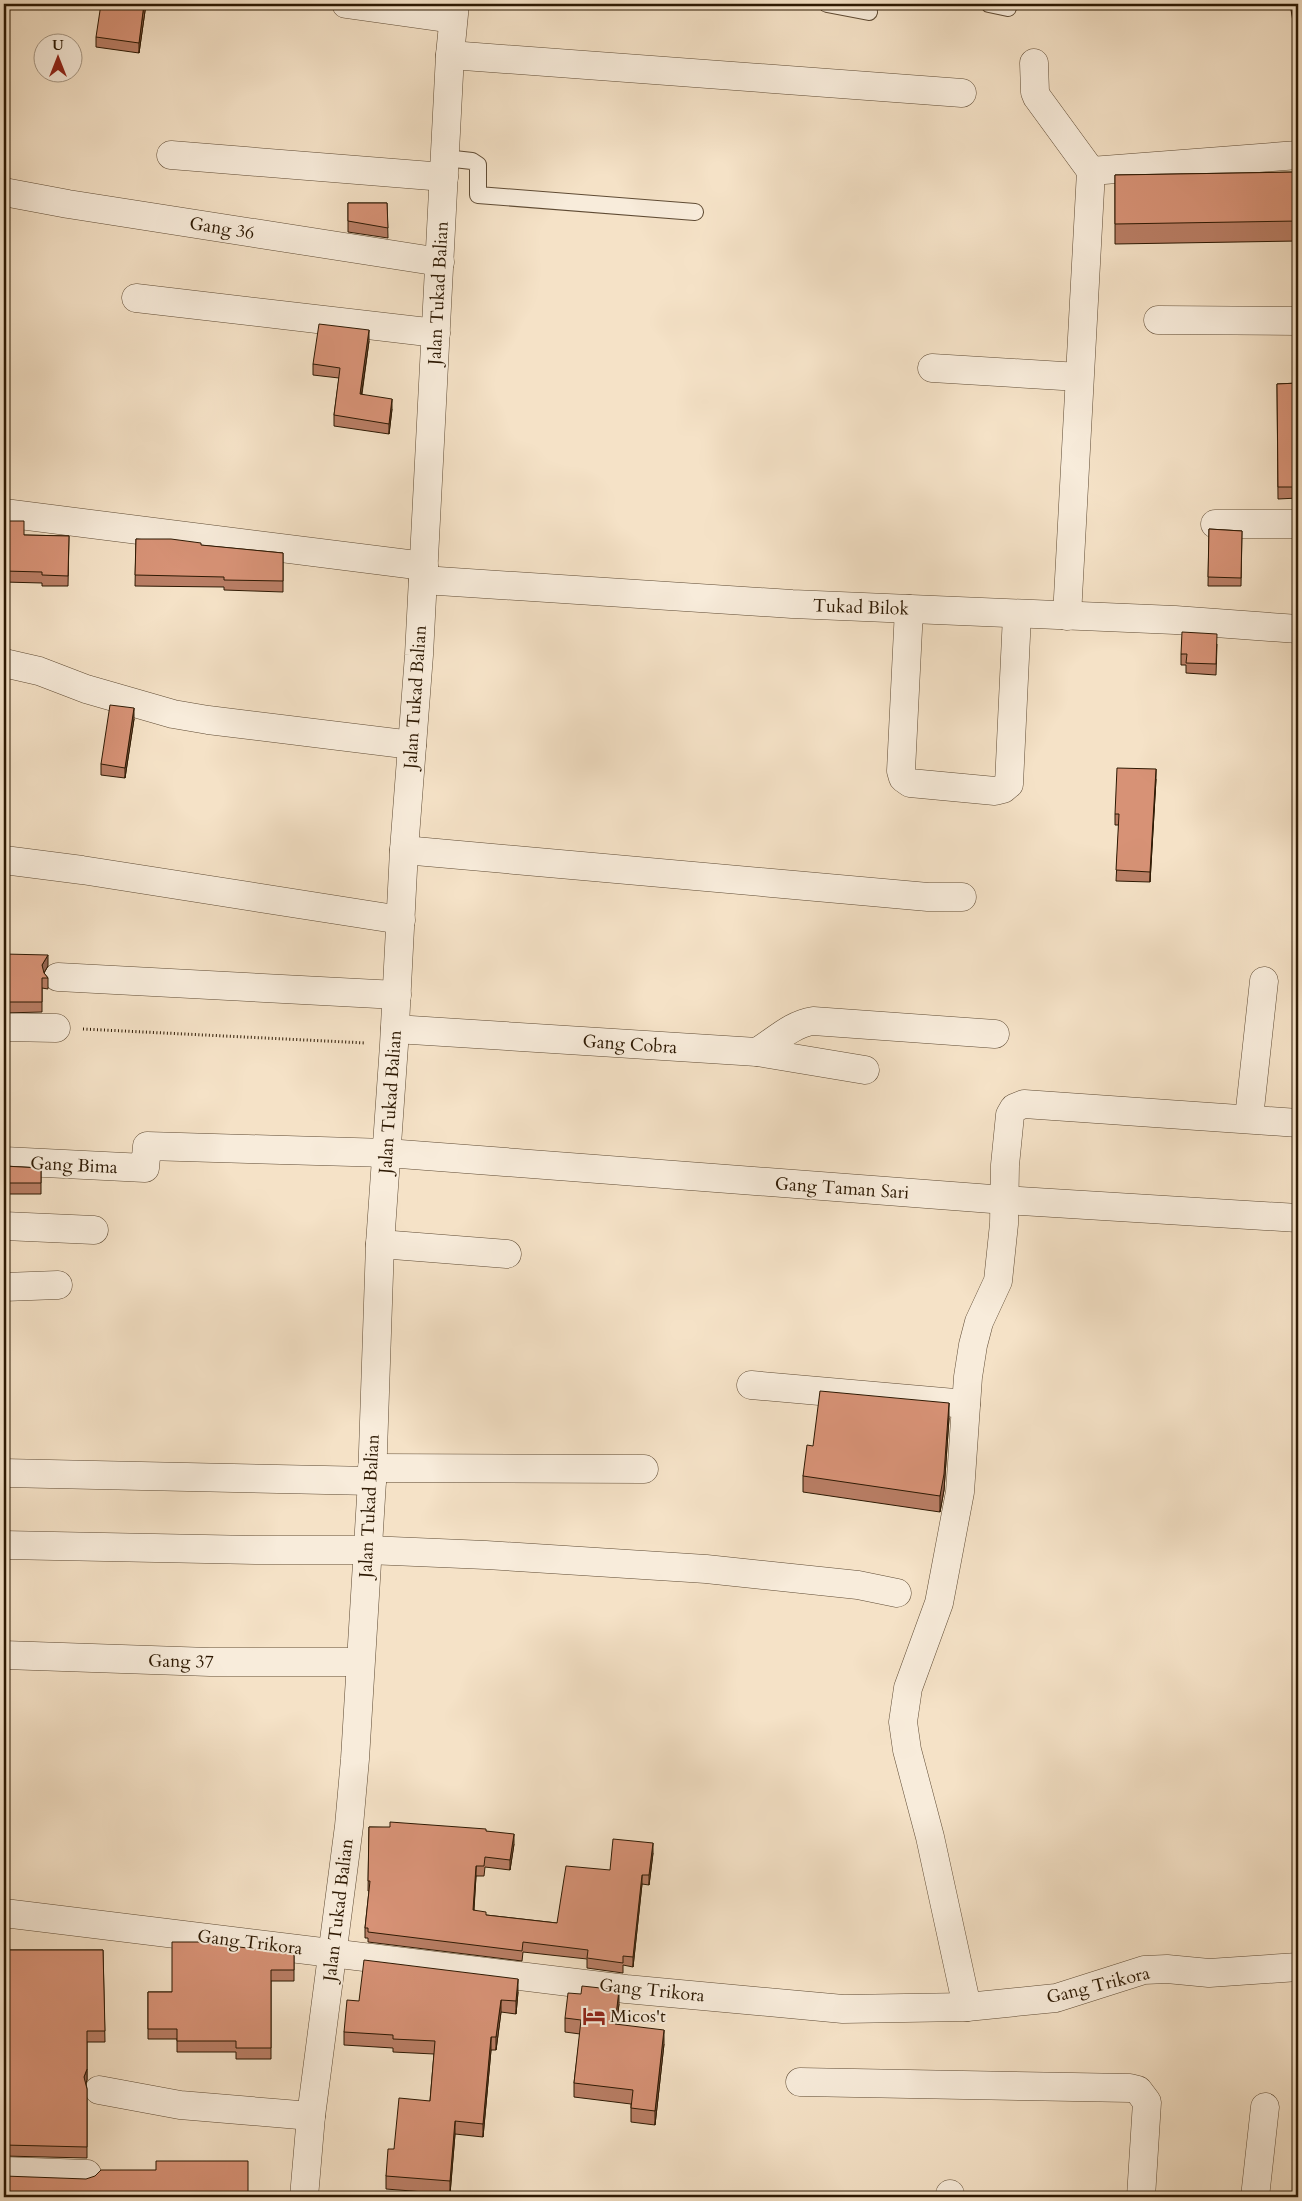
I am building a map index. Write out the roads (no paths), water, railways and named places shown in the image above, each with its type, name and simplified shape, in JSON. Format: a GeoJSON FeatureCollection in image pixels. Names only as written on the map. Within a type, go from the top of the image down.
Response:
{"type":"FeatureCollection","features":[{"type":"Feature","properties":{"kind":"street"},"geometry":{"type":"LineString","coordinates":[[346,4],[454,11]]}},
{"type":"Feature","properties":{"kind":"street","name":"Jalan Tukad Balian"},"geometry":{"type":"LineString","coordinates":[[304,2197],[311,2116],[349,1826],[368,1550],[380,1244],[397,995],[404,850],[424,573],[450,55],[454,11]]}},
{"type":"Feature","properties":{"kind":"street"},"geometry":{"type":"LineString","coordinates":[[450,55],[962,93]]}},
{"type":"Feature","properties":{"kind":"street"},"geometry":{"type":"LineString","coordinates":[[1034,63],[1035,92],[1037,97],[1091,171],[1067,616]]}},
{"type":"Feature","properties":{"kind":"street"},"geometry":{"type":"LineString","coordinates":[[171,155],[444,168]]}},
{"type":"Feature","properties":{"kind":"street"},"geometry":{"type":"LineString","coordinates":[[1091,171],[1298,155]]}},
{"type":"Feature","properties":{"kind":"street","name":"Gang 36"},"geometry":{"type":"LineString","coordinates":[[4,192],[78,206],[440,262]]}},
{"type":"Feature","properties":{"kind":"street"},"geometry":{"type":"LineString","coordinates":[[136,298],[436,332]]}},
{"type":"Feature","properties":{"kind":"street"},"geometry":{"type":"LineString","coordinates":[[1158,320],[1298,322]]}},
{"type":"Feature","properties":{"kind":"street"},"geometry":{"type":"LineString","coordinates":[[932,368],[1079,377]]}},
{"type":"Feature","properties":{"kind":"street","name":"Tukad Bilok"},"geometry":{"type":"LineString","coordinates":[[4,512],[424,573],[612,594],[1017,615],[1175,620],[1298,629]]}},
{"type":"Feature","properties":{"kind":"street"},"geometry":{"type":"LineString","coordinates":[[1215,524],[1298,524]]}},
{"type":"Feature","properties":{"kind":"street"},"geometry":{"type":"LineString","coordinates":[[909,609],[901,771],[903,778],[910,783],[995,790],[1003,789],[1009,784],[1017,615]]}},
{"type":"Feature","properties":{"kind":"street"},"geometry":{"type":"LineString","coordinates":[[4,663],[39,671],[86,689],[173,714],[265,728],[412,745]]}},
{"type":"Feature","properties":{"kind":"street"},"geometry":{"type":"LineString","coordinates":[[404,850],[928,897],[962,897]]}},
{"type":"Feature","properties":{"kind":"street"},"geometry":{"type":"LineString","coordinates":[[4,860],[82,870],[401,920]]}},
{"type":"Feature","properties":{"kind":"street"},"geometry":{"type":"LineString","coordinates":[[58,977],[397,995]]}},
{"type":"Feature","properties":{"kind":"street"},"geometry":{"type":"LineString","coordinates":[[1249,1118],[1264,981]]}},
{"type":"Feature","properties":{"kind":"street"},"geometry":{"type":"LineString","coordinates":[[757,1052],[789,1032],[795,1026],[813,1021],[995,1034]]}},
{"type":"Feature","properties":{"kind":"street"},"geometry":{"type":"LineString","coordinates":[[4,1027],[56,1028]]}},
{"type":"Feature","properties":{"kind":"street","name":"Gang Cobra"},"geometry":{"type":"LineString","coordinates":[[394,1037],[757,1052],[865,1070]]}},
{"type":"Feature","properties":{"kind":"street"},"geometry":{"type":"LineString","coordinates":[[967,2007],[930,1837],[907,1750],[903,1722],[908,1688],[939,1603],[960,1492],[966,1404],[973,1345],[980,1322],[998,1281],[1010,1115],[1014,1108],[1024,1104],[1249,1118],[1298,1123]]}},
{"type":"Feature","properties":{"kind":"street","name":"Gang Taman Sari"},"geometry":{"type":"LineString","coordinates":[[145,1168],[146,1146],[387,1154],[1005,1200],[1298,1218]]}},
{"type":"Feature","properties":{"kind":"street","name":"Gang Bima"},"geometry":{"type":"LineString","coordinates":[[4,1161],[145,1168]]}},
{"type":"Feature","properties":{"kind":"street"},"geometry":{"type":"LineString","coordinates":[[4,1226],[94,1230]]}},
{"type":"Feature","properties":{"kind":"street"},"geometry":{"type":"LineString","coordinates":[[380,1244],[507,1254]]}},
{"type":"Feature","properties":{"kind":"street"},"geometry":{"type":"LineString","coordinates":[[4,1287],[58,1285]]}},
{"type":"Feature","properties":{"kind":"street"},"geometry":{"type":"LineString","coordinates":[[751,1385],[966,1404]]}},
{"type":"Feature","properties":{"kind":"street"},"geometry":{"type":"LineString","coordinates":[[4,1473],[372,1475],[644,1469]]}},
{"type":"Feature","properties":{"kind":"street"},"geometry":{"type":"LineString","coordinates":[[4,1544],[255,1550],[368,1550],[496,1555],[706,1569],[858,1585],[897,1592]]}},
{"type":"Feature","properties":{"kind":"street","name":"Gang 37"},"geometry":{"type":"LineString","coordinates":[[4,1655],[210,1662],[359,1662]]}},
{"type":"Feature","properties":{"kind":"street","name":"Gang Trikora"},"geometry":{"type":"LineString","coordinates":[[4,1913],[626,1989],[844,2009],[967,2007],[1056,1998],[1144,1970],[1167,1969],[1209,1972],[1298,1967]]}},
{"type":"Feature","properties":{"kind":"street"},"geometry":{"type":"LineString","coordinates":[[800,2082],[1130,2088],[1138,2090],[1144,2095],[1147,2102],[1141,2197]]}},
{"type":"Feature","properties":{"kind":"street"},"geometry":{"type":"LineString","coordinates":[[99,2090],[180,2105],[311,2116]]}},
{"type":"Feature","properties":{"kind":"street"},"geometry":{"type":"LineString","coordinates":[[1255,2197],[1265,2107]]}},
{"type":"Feature","properties":{"kind":"street"},"geometry":{"type":"LineString","coordinates":[[4,2171],[87,2174]]}},
{"type":"Feature","properties":{"kind":"street"},"geometry":{"type":"LineString","coordinates":[[304,2197],[309,2197]]}},
{"type":"Feature","properties":{"kind":"lane"},"geometry":{"type":"LineString","coordinates":[[827,4],[869,12]]}},
{"type":"Feature","properties":{"kind":"lane"},"geometry":{"type":"LineString","coordinates":[[989,4],[1008,8]]}},
{"type":"Feature","properties":{"kind":"lane"},"geometry":{"type":"LineString","coordinates":[[444,168],[472,161],[478,165],[478,195],[695,212]]}},
{"type":"Feature","properties":{"kind":"place","name":"Micos't"},"geometry":{"type":"Point","coordinates":[594,2016]}}]}
